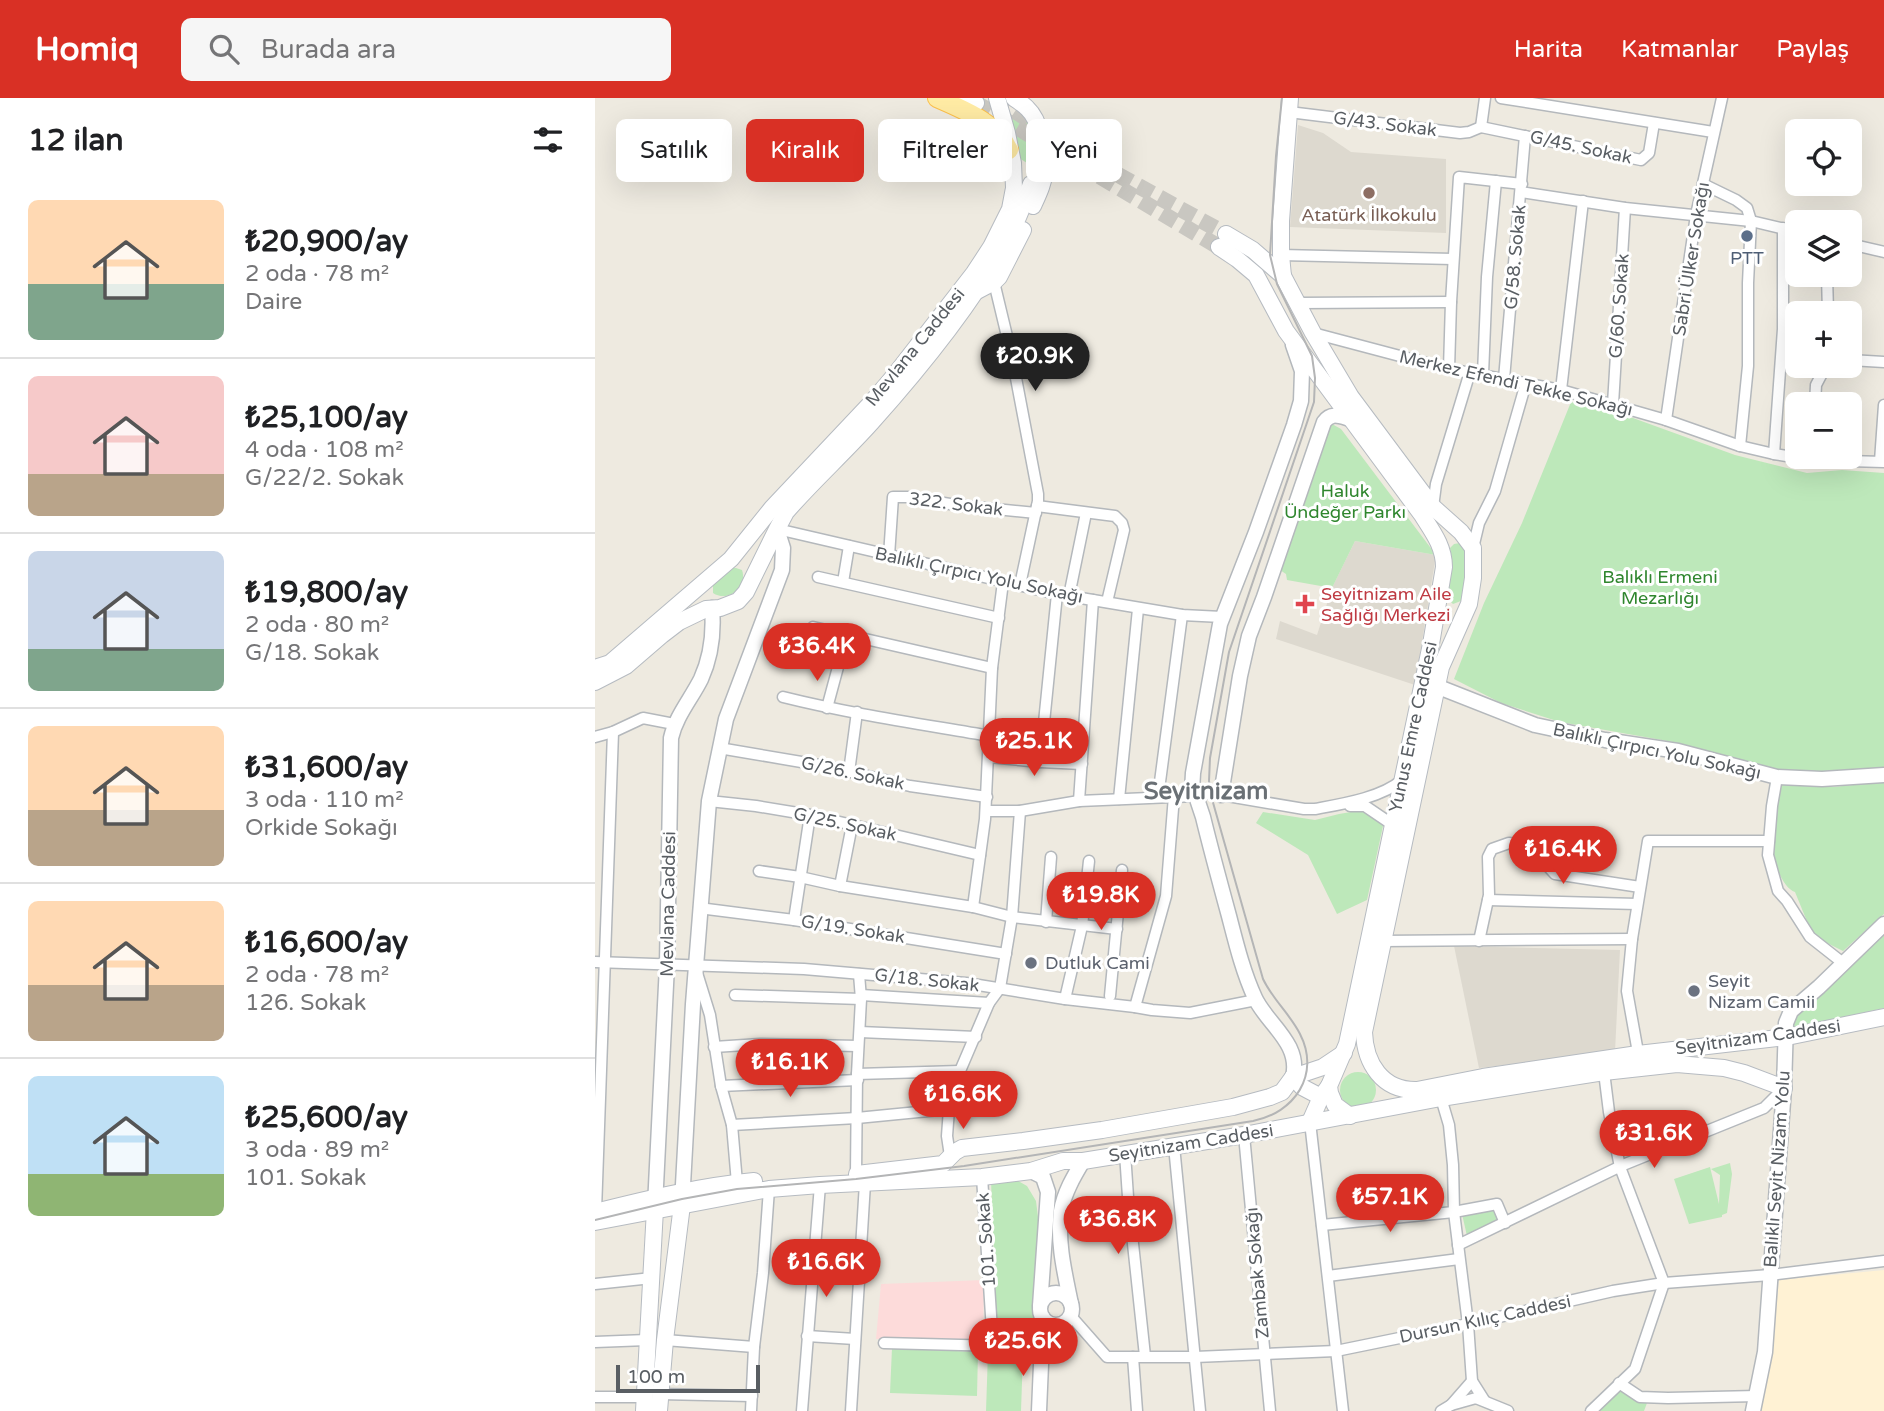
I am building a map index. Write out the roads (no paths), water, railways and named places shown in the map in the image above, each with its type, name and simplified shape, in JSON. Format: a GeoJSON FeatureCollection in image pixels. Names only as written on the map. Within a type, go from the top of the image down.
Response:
{"type":"FeatureCollection","features":[{"type":"Feature","properties":{"kind":"main road"},"geometry":{"type":"LineString","coordinates":[[937,98],[979,119]]}},
{"type":"Feature","properties":{"kind":"main road","name":"Mevlana Caddesi"},"geometry":{"type":"LineString","coordinates":[[997,98],[1004,119]]}},
{"type":"Feature","properties":{"kind":"main road"},"geometry":{"type":"LineString","coordinates":[[1014,98],[1024,103],[1034,119]]}},
{"type":"Feature","properties":{"kind":"main road"},"geometry":{"type":"LineString","coordinates":[[1004,119],[1013,109],[1024,103]]}},
{"type":"Feature","properties":{"kind":"main road"},"geometry":{"type":"LineString","coordinates":[[1283,276],[1281,221],[1289,105]]}},
{"type":"Feature","properties":{"kind":"main road"},"geometry":{"type":"LineString","coordinates":[[1012,158],[1020,170],[1026,173]]}},
{"type":"Feature","properties":{"kind":"main road","name":"Mevlana Caddesi"},"geometry":{"type":"LineString","coordinates":[[731,559],[772,508],[872,402],[974,273],[1010,209],[1014,188],[1012,167]]}},
{"type":"Feature","properties":{"kind":"main road"},"geometry":{"type":"LineString","coordinates":[[975,292],[999,277],[1020,238],[1042,182]]}},
{"type":"Feature","properties":{"kind":"main road","name":"Mevlana Caddesi"},"geometry":{"type":"LineString","coordinates":[[756,573],[786,512],[906,383],[975,292],[1016,223],[1031,184]]}},
{"type":"Feature","properties":{"kind":"main road"},"geometry":{"type":"LineString","coordinates":[[1442,548],[1422,515],[1286,331],[1256,275],[1237,259],[1223,240],[1253,250],[1283,276],[1351,397],[1433,507],[1461,532],[1473,548]]}},
{"type":"Feature","properties":{"kind":"main road"},"geometry":{"type":"LineString","coordinates":[[1442,548],[1449,537],[1461,532]]}},
{"type":"Feature","properties":{"kind":"main road","name":"Yunus Emre Caddesi"},"geometry":{"type":"LineString","coordinates":[[1310,1122],[1345,1052],[1439,601],[1444,567],[1442,548]]}},
{"type":"Feature","properties":{"kind":"main road","name":"Yunus Emre Caddesi"},"geometry":{"type":"LineString","coordinates":[[1385,1080],[1368,1057],[1364,1032],[1436,686],[1441,667],[1469,604],[1473,578],[1473,548]]}},
{"type":"Feature","properties":{"kind":"main road"},"geometry":{"type":"LineString","coordinates":[[595,668],[610,663],[731,559],[746,559],[751,563],[756,573],[739,601],[709,609],[679,622],[626,666],[595,682]]}},
{"type":"Feature","properties":{"kind":"main road"},"geometry":{"type":"LineString","coordinates":[[703,584],[702,599],[709,609]]}},
{"type":"Feature","properties":{"kind":"main road"},"geometry":{"type":"LineString","coordinates":[[1439,601],[1450,610],[1462,610],[1469,604]]}},
{"type":"Feature","properties":{"kind":"main road","name":"Seyitnizam Caddesi"},"geometry":{"type":"LineString","coordinates":[[1385,1080],[1392,1086],[1417,1090],[1483,1077],[1640,1060],[1787,1037],[1884,1017]]}},
{"type":"Feature","properties":{"kind":"main road","name":"Seyitnizam Caddesi"},"geometry":{"type":"LineString","coordinates":[[595,1211],[682,1198],[861,1179],[943,1164],[962,1148],[1023,1141],[1233,1107],[1282,1092],[1293,1077],[1323,1068],[1345,1052]]}},
{"type":"Feature","properties":{"kind":"main road","name":"Seyitnizam Caddesi"},"geometry":{"type":"LineString","coordinates":[[682,1198],[737,1183],[982,1177],[1031,1171],[1063,1161],[1083,1161],[1244,1135],[1441,1098],[1604,1072],[1640,1060],[1724,1068],[1784,1088]]}},
{"type":"Feature","properties":{"kind":"main road"},"geometry":{"type":"LineString","coordinates":[[1293,1077],[1302,1087],[1330,1093],[1335,1105],[1350,1116]]}},
{"type":"Feature","properties":{"kind":"main road"},"geometry":{"type":"LineString","coordinates":[[1374,1111],[1384,1098],[1385,1080]]}},
{"type":"Feature","properties":{"kind":"main road"},"geometry":{"type":"LineString","coordinates":[[650,1401],[665,1340],[682,1198]]}},
{"type":"Feature","properties":{"kind":"main road"},"geometry":{"type":"LineString","coordinates":[[655,1203],[647,1340],[650,1401],[659,1411]]}},
{"type":"Feature","properties":{"kind":"main road","name":"Seyitnizam Caddesi"},"geometry":{"type":"LineString","coordinates":[[595,1222],[655,1203]]}},
{"type":"Feature","properties":{"kind":"street"},"geometry":{"type":"LineString","coordinates":[[1481,127],[1485,98]]}},
{"type":"Feature","properties":{"kind":"street"},"geometry":{"type":"LineString","coordinates":[[1500,98],[1713,132]]}},
{"type":"Feature","properties":{"kind":"street","name":"Sabri Ülker Sokağı"},"geometry":{"type":"LineString","coordinates":[[1666,420],[1696,215],[1722,98]]}},
{"type":"Feature","properties":{"kind":"street","name":"G/43. Sokak"},"geometry":{"type":"LineString","coordinates":[[1289,105],[1460,133],[1481,127]]}},
{"type":"Feature","properties":{"kind":"street","name":"G/45. Sokak"},"geometry":{"type":"LineString","coordinates":[[1481,127],[1641,160],[1649,153],[1654,123]]}},
{"type":"Feature","properties":{"kind":"street","name":"G/58. Sokak"},"geometry":{"type":"LineString","coordinates":[[1504,379],[1525,136]]}},
{"type":"Feature","properties":{"kind":"street"},"geometry":{"type":"LineString","coordinates":[[1449,369],[1459,177],[1496,181],[1625,208],[1751,221],[1783,228],[1783,329],[1774,454]]}},
{"type":"Feature","properties":{"kind":"street"},"geometry":{"type":"LineString","coordinates":[[1483,374],[1487,277],[1496,181]]}},
{"type":"Feature","properties":{"kind":"street"},"geometry":{"type":"LineString","coordinates":[[1703,184],[1747,208],[1751,221],[1748,366],[1740,446]]}},
{"type":"Feature","properties":{"kind":"street"},"geometry":{"type":"LineString","coordinates":[[1560,390],[1583,201]]}},
{"type":"Feature","properties":{"kind":"street","name":"G/60. Sokak"},"geometry":{"type":"LineString","coordinates":[[1612,404],[1625,208]]}},
{"type":"Feature","properties":{"kind":"street"},"geometry":{"type":"LineString","coordinates":[[1862,247],[1884,252]]}},
{"type":"Feature","properties":{"kind":"street"},"geometry":{"type":"LineString","coordinates":[[1281,254],[1453,259]]}},
{"type":"Feature","properties":{"kind":"street"},"geometry":{"type":"LineString","coordinates":[[994,282],[1038,494],[1020,586]]}},
{"type":"Feature","properties":{"kind":"street"},"geometry":{"type":"LineString","coordinates":[[1299,303],[1451,302]]}},
{"type":"Feature","properties":{"kind":"street"},"geometry":{"type":"LineString","coordinates":[[1286,331],[1302,371],[1301,401],[1256,533],[1221,621],[1192,791],[1196,796],[1238,951],[1256,1000],[1283,1035],[1293,1062],[1293,1077]]}},
{"type":"Feature","properties":{"kind":"street","name":"Merkez Efendi Tekke Sokağı"},"geometry":{"type":"LineString","coordinates":[[1313,333],[1449,369],[1560,390],[1666,420],[1740,446],[1785,455]]}},
{"type":"Feature","properties":{"kind":"street"},"geometry":{"type":"LineString","coordinates":[[1862,361],[1884,362]]}},
{"type":"Feature","properties":{"kind":"street"},"geometry":{"type":"LineString","coordinates":[[1433,507],[1436,484],[1470,372]]}},
{"type":"Feature","properties":{"kind":"street"},"geometry":{"type":"LineString","coordinates":[[1473,548],[1479,523],[1495,491],[1526,383]]}},
{"type":"Feature","properties":{"kind":"street"},"geometry":{"type":"LineString","coordinates":[[1882,462],[1884,405]]}},
{"type":"Feature","properties":{"kind":"street"},"geometry":{"type":"LineString","coordinates":[[1221,795],[1248,636],[1324,422],[1333,415],[1350,419]]}},
{"type":"Feature","properties":{"kind":"street","name":"Merkez Efendi Tekke Sokağı"},"geometry":{"type":"LineString","coordinates":[[1862,461],[1882,462]]}},
{"type":"Feature","properties":{"kind":"street","name":"322. Sokak"},"geometry":{"type":"LineString","coordinates":[[889,556],[893,497],[956,505],[1036,509]]}},
{"type":"Feature","properties":{"kind":"street"},"geometry":{"type":"LineString","coordinates":[[1036,509],[1115,516],[1122,523],[1124,530],[1107,602]]}},
{"type":"Feature","properties":{"kind":"street"},"geometry":{"type":"LineString","coordinates":[[1040,762],[1063,594],[1086,513]]}},
{"type":"Feature","properties":{"kind":"street"},"geometry":{"type":"LineString","coordinates":[[1461,532],[1479,523]]}},
{"type":"Feature","properties":{"kind":"street","name":"Balıklı Çırpıcı Yolu Sokağı"},"geometry":{"type":"LineString","coordinates":[[776,529],[1020,586],[1188,618],[1221,621]]}},
{"type":"Feature","properties":{"kind":"street","name":"Mevlana Caddesi"},"geometry":{"type":"LineString","coordinates":[[682,1198],[695,966],[709,801],[726,719],[782,570],[783,548],[776,529]]}},
{"type":"Feature","properties":{"kind":"street"},"geometry":{"type":"LineString","coordinates":[[843,582],[849,546]]}},
{"type":"Feature","properties":{"kind":"street"},"geometry":{"type":"LineString","coordinates":[[818,577],[999,618]]}},
{"type":"Feature","properties":{"kind":"street"},"geometry":{"type":"LineString","coordinates":[[972,907],[986,811],[992,668],[1003,582]]}},
{"type":"Feature","properties":{"kind":"street"},"geometry":{"type":"LineString","coordinates":[[1079,801],[1093,600]]}},
{"type":"Feature","properties":{"kind":"street","name":"Mevlana Caddesi"},"geometry":{"type":"LineString","coordinates":[[655,1203],[667,965],[671,738],[674,724],[701,678],[711,648],[713,624],[709,609]]}},
{"type":"Feature","properties":{"kind":"street"},"geometry":{"type":"LineString","coordinates":[[1119,799],[1138,609]]}},
{"type":"Feature","properties":{"kind":"street"},"geometry":{"type":"LineString","coordinates":[[1158,797],[1182,615]]}},
{"type":"Feature","properties":{"kind":"street"},"geometry":{"type":"LineString","coordinates":[[813,628],[992,668]]}},
{"type":"Feature","properties":{"kind":"street"},"geometry":{"type":"LineString","coordinates":[[827,708],[838,667]]}},
{"type":"Feature","properties":{"kind":"street","name":"Balıklı Çırpıcı Yolu Sokağı"},"geometry":{"type":"LineString","coordinates":[[1436,686],[1535,725],[1605,740],[1678,751],[1777,777],[1822,779],[1884,775]]}},
{"type":"Feature","properties":{"kind":"street"},"geometry":{"type":"LineString","coordinates":[[783,697],[827,708],[990,736]]}},
{"type":"Feature","properties":{"kind":"street"},"geometry":{"type":"LineString","coordinates":[[849,772],[857,712]]}},
{"type":"Feature","properties":{"kind":"street"},"geometry":{"type":"LineString","coordinates":[[595,737],[643,718],[674,724]]}},
{"type":"Feature","properties":{"kind":"street"},"geometry":{"type":"LineString","coordinates":[[595,1211],[599,962],[613,732]]}},
{"type":"Feature","properties":{"kind":"street","name":"G/26. Sokak"},"geometry":{"type":"LineString","coordinates":[[719,748],[910,786],[987,797]]}},
{"type":"Feature","properties":{"kind":"street"},"geometry":{"type":"LineString","coordinates":[[989,757],[1082,764]]}},
{"type":"Feature","properties":{"kind":"street"},"geometry":{"type":"LineString","coordinates":[[1777,777],[1768,855],[1777,891],[1787,901],[1810,937],[1843,963]]}},
{"type":"Feature","properties":{"kind":"street"},"geometry":{"type":"LineString","coordinates":[[986,811],[1020,811],[1079,801],[1196,796],[1210,793],[1315,809],[1382,792],[1402,780]]}},
{"type":"Feature","properties":{"kind":"street"},"geometry":{"type":"LineString","coordinates":[[1135,1007],[1166,896],[1174,796]]}},
{"type":"Feature","properties":{"kind":"street"},"geometry":{"type":"LineString","coordinates":[[1196,796],[1310,815],[1365,806],[1393,825]]}},
{"type":"Feature","properties":{"kind":"street","name":"G/25. Sokak"},"geometry":{"type":"LineString","coordinates":[[709,801],[810,815],[980,855]]}},
{"type":"Feature","properties":{"kind":"street"},"geometry":{"type":"LineString","coordinates":[[950,1156],[947,1136],[949,1109],[960,1072],[989,1003],[1000,988],[1012,918],[1020,811]]}},
{"type":"Feature","properties":{"kind":"street"},"geometry":{"type":"LineString","coordinates":[[794,919],[810,815]]}},
{"type":"Feature","properties":{"kind":"street"},"geometry":{"type":"LineString","coordinates":[[840,886],[852,825]]}},
{"type":"Feature","properties":{"kind":"street"},"geometry":{"type":"LineString","coordinates":[[1640,1060],[1627,992],[1632,939],[1648,841],[1769,841]]}},
{"type":"Feature","properties":{"kind":"street"},"geometry":{"type":"LineString","coordinates":[[1479,941],[1488,900],[1487,857],[1492,849],[1509,843],[1536,847],[1555,874],[1640,887]]}},
{"type":"Feature","properties":{"kind":"street"},"geometry":{"type":"LineString","coordinates":[[1047,922],[1051,857]]}},
{"type":"Feature","properties":{"kind":"street"},"geometry":{"type":"LineString","coordinates":[[1065,999],[1082,926],[1089,861]]}},
{"type":"Feature","properties":{"kind":"street"},"geometry":{"type":"LineString","coordinates":[[1110,996],[1122,870]]}},
{"type":"Feature","properties":{"kind":"street"},"geometry":{"type":"LineString","coordinates":[[759,871],[972,907],[1012,918],[1117,929]]}},
{"type":"Feature","properties":{"kind":"street"},"geometry":{"type":"LineString","coordinates":[[1488,900],[1637,904]]}},
{"type":"Feature","properties":{"kind":"street","name":"G/19. Sokak"},"geometry":{"type":"LineString","coordinates":[[699,908],[794,919],[1006,954]]}},
{"type":"Feature","properties":{"kind":"street","name":"Balıklı Seyit Nizam Yolu"},"geometry":{"type":"LineString","coordinates":[[1753,1411],[1765,1352],[1784,1088],[1786,1023],[1791,1011],[1884,924]]}},
{"type":"Feature","properties":{"kind":"street"},"geometry":{"type":"LineString","coordinates":[[1383,941],[1632,939]]}},
{"type":"Feature","properties":{"kind":"street","name":"G/18. Sokak"},"geometry":{"type":"LineString","coordinates":[[599,962],[804,969],[966,982],[1065,999],[1190,1013],[1256,1000]]}},
{"type":"Feature","properties":{"kind":"street"},"geometry":{"type":"LineString","coordinates":[[695,966],[710,1015],[721,1086],[732,1125],[737,1183]]}},
{"type":"Feature","properties":{"kind":"street"},"geometry":{"type":"LineString","coordinates":[[851,1411],[861,1179],[857,1118],[861,997],[859,974]]}},
{"type":"Feature","properties":{"kind":"street"},"geometry":{"type":"LineString","coordinates":[[735,995],[989,1003]]}},
{"type":"Feature","properties":{"kind":"street"},"geometry":{"type":"LineString","coordinates":[[860,1032],[976,1037]]}},
{"type":"Feature","properties":{"kind":"street"},"geometry":{"type":"LineString","coordinates":[[714,1047],[759,1044],[858,1046]]}},
{"type":"Feature","properties":{"kind":"street"},"geometry":{"type":"LineString","coordinates":[[721,1086],[960,1072]]}},
{"type":"Feature","properties":{"kind":"street"},"geometry":{"type":"LineString","coordinates":[[1591,1411],[1635,1369],[1664,1283],[1620,1167],[1604,1072]]}},
{"type":"Feature","properties":{"kind":"street"},"geometry":{"type":"LineString","coordinates":[[661,1087],[664,1093],[673,1098],[681,1095],[688,1086]]}},
{"type":"Feature","properties":{"kind":"street"},"geometry":{"type":"LineString","coordinates":[[1458,1245],[1620,1167],[1764,1108],[1784,1088]]}},
{"type":"Feature","properties":{"kind":"street"},"geometry":{"type":"LineString","coordinates":[[1441,1098],[1449,1125],[1454,1212],[1472,1381],[1484,1400]]}},
{"type":"Feature","properties":{"kind":"street"},"geometry":{"type":"LineString","coordinates":[[660,1116],[665,1109],[675,1109],[685,1114],[686,1121]]}},
{"type":"Feature","properties":{"kind":"street"},"geometry":{"type":"LineString","coordinates":[[732,1125],[857,1118],[949,1109]]}},
{"type":"Feature","properties":{"kind":"street"},"geometry":{"type":"LineString","coordinates":[[1310,1122],[1343,1411]]}},
{"type":"Feature","properties":{"kind":"street","name":"Zambak Sokağı"},"geometry":{"type":"LineString","coordinates":[[1244,1135],[1271,1411]]}},
{"type":"Feature","properties":{"kind":"street"},"geometry":{"type":"LineString","coordinates":[[1174,1146],[1200,1411]]}},
{"type":"Feature","properties":{"kind":"street"},"geometry":{"type":"LineString","coordinates":[[1125,1153],[1145,1356]]}},
{"type":"Feature","properties":{"kind":"street"},"geometry":{"type":"LineString","coordinates":[[1067,1316],[1061,1257],[1061,1210],[1070,1182],[1083,1161]]}},
{"type":"Feature","properties":{"kind":"street"},"geometry":{"type":"LineString","coordinates":[[1031,1171],[1043,1177],[1048,1192],[1039,1411]]}},
{"type":"Feature","properties":{"kind":"street","name":"101. Sokak"},"geometry":{"type":"LineString","coordinates":[[982,1177],[993,1346]]}},
{"type":"Feature","properties":{"kind":"street"},"geometry":{"type":"LineString","coordinates":[[802,1411],[820,1185]]}},
{"type":"Feature","properties":{"kind":"street"},"geometry":{"type":"LineString","coordinates":[[751,1411],[754,1347],[769,1189]]}},
{"type":"Feature","properties":{"kind":"street"},"geometry":{"type":"LineString","coordinates":[[1322,1225],[1454,1212],[1497,1204],[1505,1223]]}},
{"type":"Feature","properties":{"kind":"street"},"geometry":{"type":"LineString","coordinates":[[1328,1276],[1459,1259]]}},
{"type":"Feature","properties":{"kind":"street","name":"Dursun Kılıç Caddesi"},"geometry":{"type":"LineString","coordinates":[[1067,1316],[1107,1357],[1195,1357],[1336,1350],[1613,1291],[1664,1283],[1770,1275],[1884,1261]]}},
{"type":"Feature","properties":{"kind":"street"},"geometry":{"type":"LineString","coordinates":[[595,1284],[652,1278]]}},
{"type":"Feature","properties":{"kind":"street"},"geometry":{"type":"LineString","coordinates":[[1042,1347],[1067,1316],[1065,1295],[1055,1293],[1045,1297],[1042,1312],[1051,1324],[1067,1316]]}},
{"type":"Feature","properties":{"kind":"street"},"geometry":{"type":"LineString","coordinates":[[807,1336],[855,1339]]}},
{"type":"Feature","properties":{"kind":"street"},"geometry":{"type":"LineString","coordinates":[[595,1342],[647,1340]]}},
{"type":"Feature","properties":{"kind":"street"},"geometry":{"type":"LineString","coordinates":[[665,1340],[754,1347]]}},
{"type":"Feature","properties":{"kind":"street"},"geometry":{"type":"LineString","coordinates":[[884,1343],[1042,1347]]}},
{"type":"Feature","properties":{"kind":"street"},"geometry":{"type":"LineString","coordinates":[[1133,1357],[1137,1411]]}},
{"type":"Feature","properties":{"kind":"street"},"geometry":{"type":"LineString","coordinates":[[1446,1408],[1472,1381]]}},
{"type":"Feature","properties":{"kind":"street"},"geometry":{"type":"LineString","coordinates":[[1619,1383],[1640,1397],[1757,1396]]}},
{"type":"Feature","properties":{"kind":"street"},"geometry":{"type":"LineString","coordinates":[[595,1397],[650,1401],[751,1396]]}},
{"type":"Feature","properties":{"kind":"street"},"geometry":{"type":"LineString","coordinates":[[1446,1408],[1476,1398],[1508,1411]]}},
{"type":"Feature","properties":{"kind":"tunnel"},"geometry":{"type":"LineString","coordinates":[[995,98],[1089,159],[1226,234]]}},
{"type":"Feature","properties":{"kind":"tunnel"},"geometry":{"type":"LineString","coordinates":[[976,103],[1219,247]]}},
{"type":"Feature","properties":{"kind":"tram line"},"geometry":{"type":"LineString","coordinates":[[595,1220],[737,1189],[964,1166],[1253,1121],[1281,1110],[1300,1090],[1307,1064],[1306,1049],[1296,1027],[1263,979],[1209,781],[1210,758],[1229,652],[1314,402],[1312,356],[1277,284],[1270,255],[1282,98]]}},
{"type":"Feature","properties":{"kind":"place","name":"Atatürk İlkokulu"},"geometry":{"type":"Point","coordinates":[1369,193]}},
{"type":"Feature","properties":{"kind":"place","name":"PTT"},"geometry":{"type":"Point","coordinates":[1747,236]}},
{"type":"Feature","properties":{"kind":"place","name":"Seyitnizam Aile Sağlığı Merkezi"},"geometry":{"type":"Point","coordinates":[1305,604]}},
{"type":"Feature","properties":{"kind":"place","name":"Dutluk Cami"},"geometry":{"type":"Point","coordinates":[1031,963]}},
{"type":"Feature","properties":{"kind":"place","name":"Seyit Nizam Camii"},"geometry":{"type":"Point","coordinates":[1694,991]}},
{"type":"Feature","properties":{"kind":"district","name":"Seyitnizam"},"geometry":{"type":"Point","coordinates":[1206,791]}},
{"type":"Feature","properties":{"kind":"park label","name":"Haluk Ündeğer Parkı"},"geometry":{"type":"Point","coordinates":[1345,501]}},
{"type":"Feature","properties":{"kind":"park label","name":"Balıklı Ermeni Mezarlığı"},"geometry":{"type":"Point","coordinates":[1660,587]}}]}
